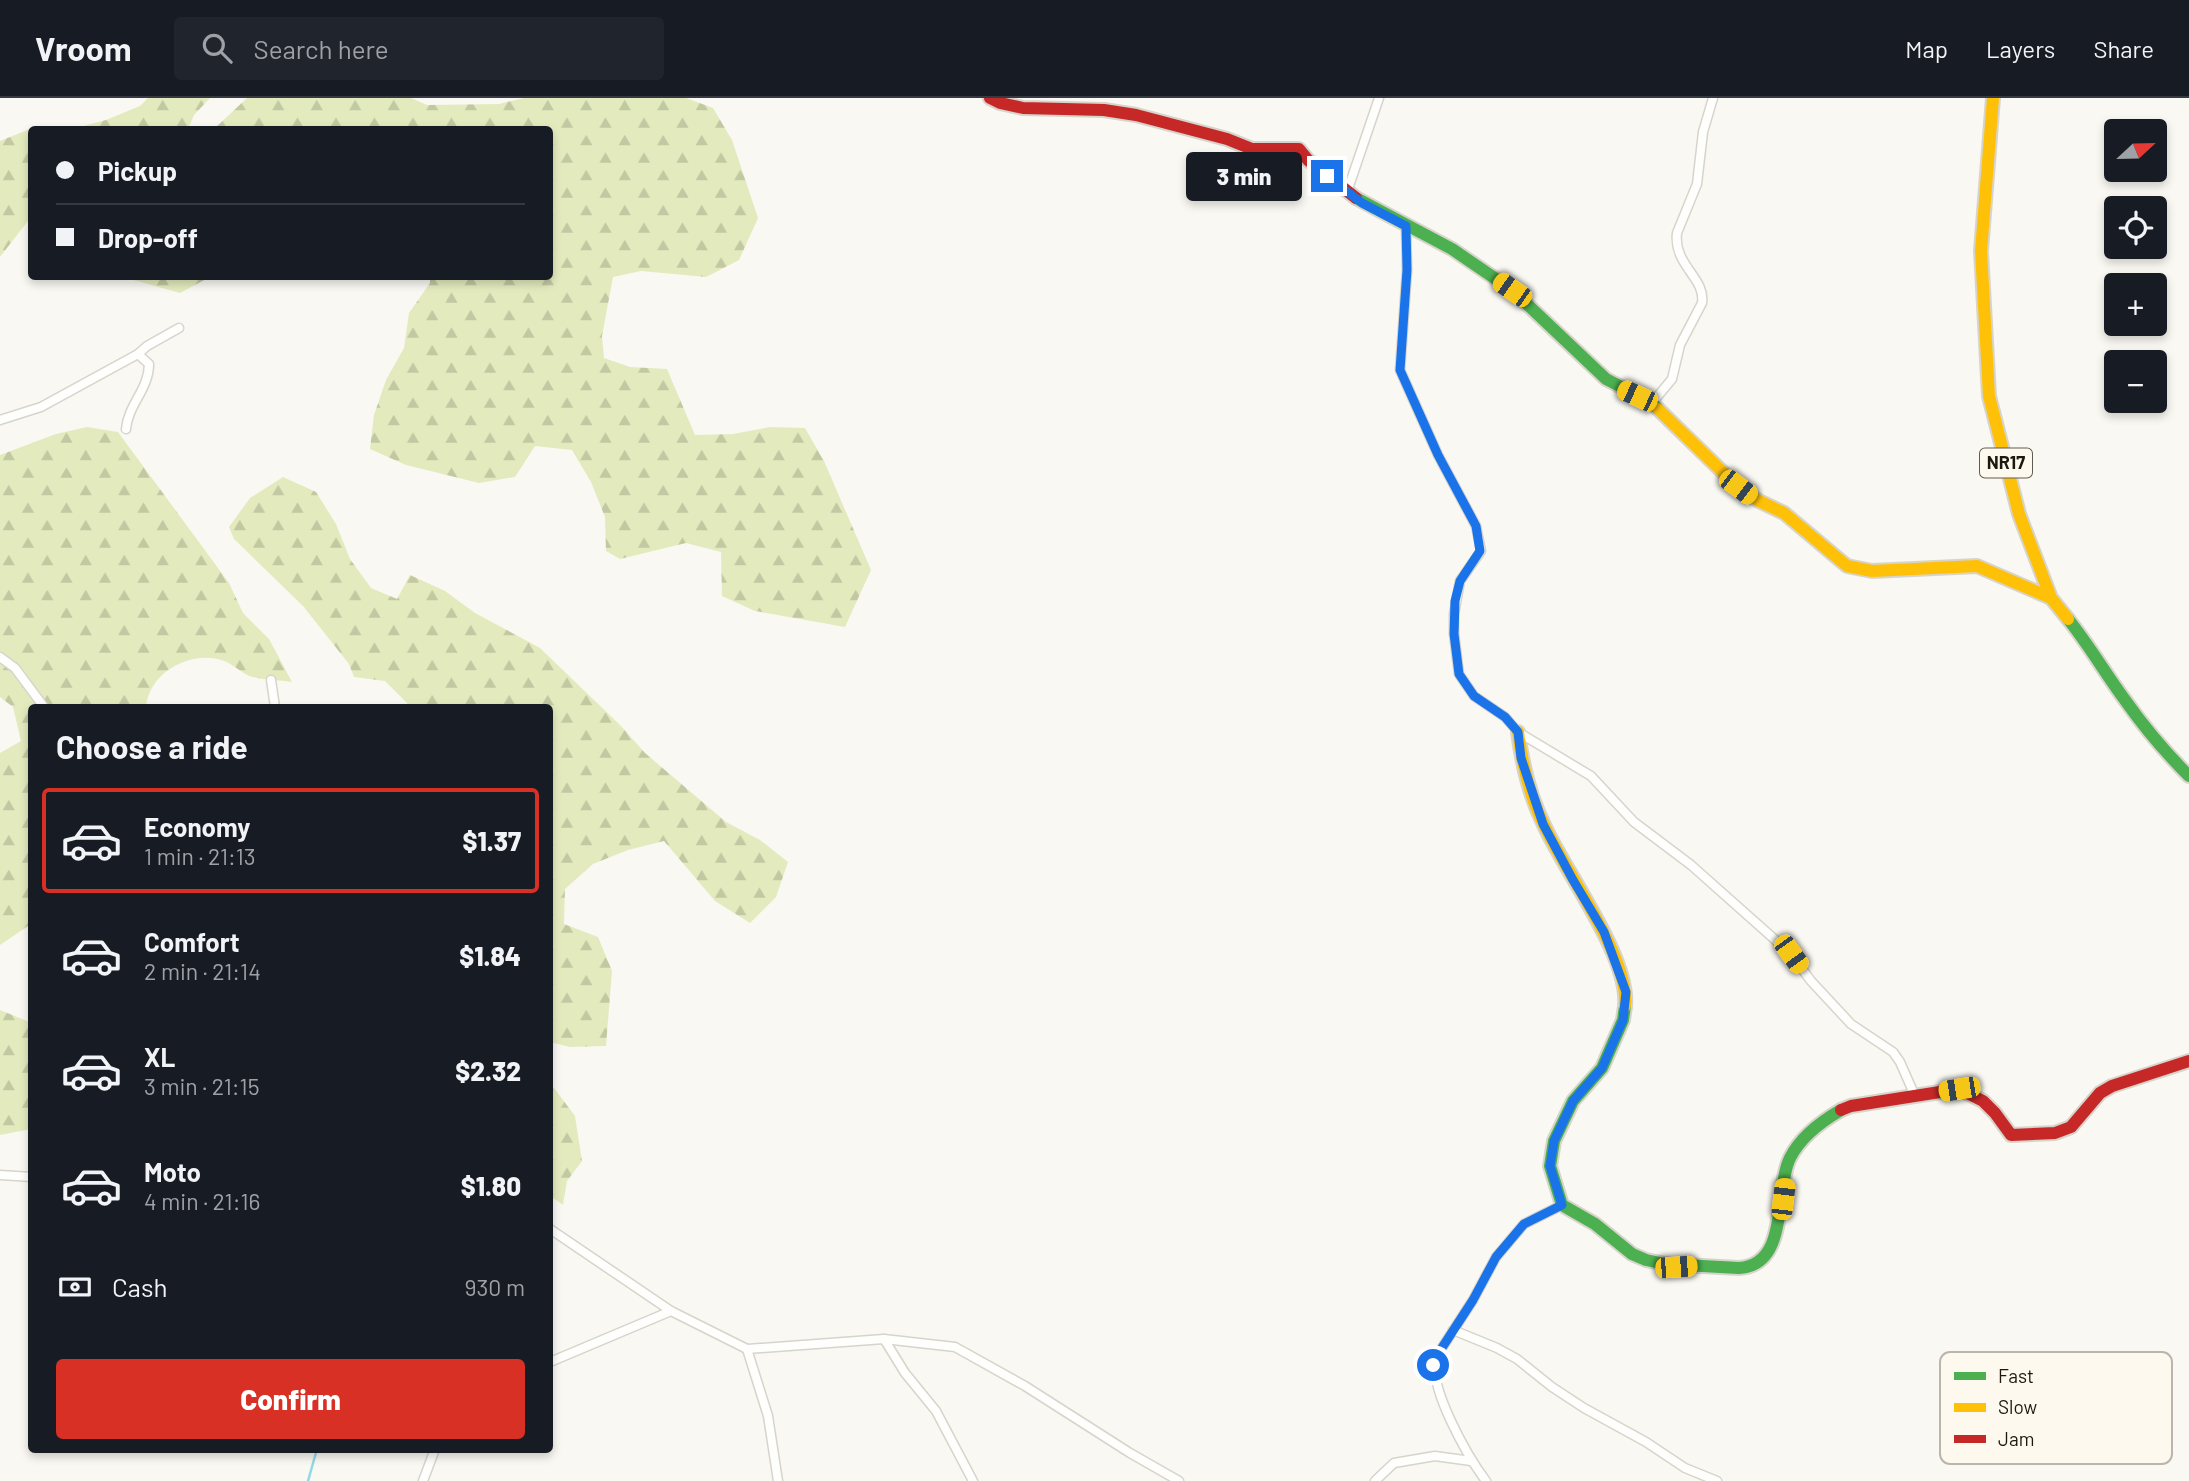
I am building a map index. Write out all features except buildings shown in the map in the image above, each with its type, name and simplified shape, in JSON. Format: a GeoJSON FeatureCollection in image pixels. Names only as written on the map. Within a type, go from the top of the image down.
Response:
{"type":"FeatureCollection","features":[{"type":"Feature","properties":{"kind":"street"},"geometry":{"type":"LineString","coordinates":[[990,98],[1023,108],[1104,110],[1136,115],[1227,139],[1252,149],[1299,149],[1308,160],[1362,203],[1452,249],[1512,290],[1574,352],[1606,379],[1652,403],[1738,487],[1784,513],[1847,566],[1872,571],[1977,566],[2051,598]]}},
{"type":"Feature","properties":{"kind":"street"},"geometry":{"type":"LineString","coordinates":[[1347,192],[1379,98]]}},
{"type":"Feature","properties":{"kind":"street"},"geometry":{"type":"LineString","coordinates":[[1652,403],[1672,379],[1679,345],[1702,303],[1700,288],[1679,257],[1676,241],[1697,184],[1703,132],[1713,98]]}},
{"type":"Feature","properties":{"kind":"street","name":"NR17"},"geometry":{"type":"LineString","coordinates":[[1993,98],[1981,251],[1989,396],[2019,514],[2051,598],[2084,639],[2125,701],[2189,776]]}},
{"type":"Feature","properties":{"kind":"street"},"geometry":{"type":"LineString","coordinates":[[1406,226],[1407,270],[1400,370],[1438,455],[1476,526],[1480,551],[1460,581],[1455,601],[1454,634],[1459,674],[1474,696],[1505,717],[1518,732],[1591,776],[1634,822],[1691,864],[1791,954],[1811,981],[1851,1024],[1892,1052],[1900,1062],[1915,1096]]}},
{"type":"Feature","properties":{"kind":"street"},"geometry":{"type":"LineString","coordinates":[[0,420],[41,407],[138,354],[146,346],[179,328]]}},
{"type":"Feature","properties":{"kind":"street"},"geometry":{"type":"LineString","coordinates":[[126,429],[130,410],[145,387],[149,370],[149,364],[138,354]]}},
{"type":"Feature","properties":{"kind":"street"},"geometry":{"type":"LineString","coordinates":[[0,657],[15,668],[42,704]]}},
{"type":"Feature","properties":{"kind":"street"},"geometry":{"type":"LineString","coordinates":[[271,680],[275,704]]}},
{"type":"Feature","properties":{"kind":"street"},"geometry":{"type":"LineString","coordinates":[[1518,732],[1521,758],[1543,824],[1604,932],[1626,992],[1623,1020],[1602,1068],[1573,1101],[1554,1141],[1550,1166],[1562,1205],[1598,1226],[1626,1251],[1639,1258],[1676,1267],[1709,1265],[1747,1268],[1762,1260],[1772,1246],[1790,1157],[1822,1122],[1837,1111],[1851,1106],[1959,1089],[1968,1091],[1996,1112],[2011,1135],[2055,1133],[2071,1127],[2100,1093],[2112,1086],[2189,1061]]}},
{"type":"Feature","properties":{"kind":"street"},"geometry":{"type":"LineString","coordinates":[[0,1175],[28,1177]]}},
{"type":"Feature","properties":{"kind":"street"},"geometry":{"type":"LineString","coordinates":[[1486,1481],[1460,1444],[1433,1365],[1496,1257],[1524,1224],[1562,1205]]}},
{"type":"Feature","properties":{"kind":"street"},"geometry":{"type":"LineString","coordinates":[[553,1231],[671,1311],[747,1349],[884,1339],[954,1347],[1025,1386],[1129,1453],[1179,1481]]}},
{"type":"Feature","properties":{"kind":"street"},"geometry":{"type":"LineString","coordinates":[[553,1362],[671,1311]]}},
{"type":"Feature","properties":{"kind":"street"},"geometry":{"type":"LineString","coordinates":[[1454,1330],[1517,1359],[1584,1408],[1646,1442],[1685,1468],[1717,1481]]}},
{"type":"Feature","properties":{"kind":"street"},"geometry":{"type":"LineString","coordinates":[[884,1339],[905,1373],[936,1411],[973,1481]]}},
{"type":"Feature","properties":{"kind":"street"},"geometry":{"type":"LineString","coordinates":[[747,1349],[768,1416],[778,1481]]}},
{"type":"Feature","properties":{"kind":"street"},"geometry":{"type":"LineString","coordinates":[[423,1481],[434,1453]]}},
{"type":"Feature","properties":{"kind":"street"},"geometry":{"type":"LineString","coordinates":[[1375,1481],[1394,1463],[1435,1456],[1471,1461]]}},
{"type":"Feature","properties":{"kind":"green space"},"geometry":{"type":"Polygon","coordinates":[[[148,98],[210,98],[194,115],[189,126],[83,126],[140,106],[148,98]]]}},
{"type":"Feature","properties":{"kind":"green space"},"geometry":{"type":"Polygon","coordinates":[[[247,98],[411,98],[427,105],[499,104],[524,98],[686,98],[713,108],[732,140],[758,218],[739,260],[706,277],[641,271],[613,277],[602,336],[604,358],[630,367],[667,369],[695,435],[733,434],[770,427],[805,428],[824,461],[871,570],[845,627],[755,611],[722,596],[721,552],[686,543],[620,559],[606,551],[605,517],[591,482],[572,450],[535,446],[515,477],[479,483],[406,465],[370,449],[374,415],[386,380],[404,348],[409,313],[430,280],[553,280],[553,126],[217,126],[247,98]]]}},
{"type":"Feature","properties":{"kind":"green space"},"geometry":{"type":"Polygon","coordinates":[[[28,130],[28,221],[0,257],[0,141],[28,130]]]}},
{"type":"Feature","properties":{"kind":"green space"},"geometry":{"type":"Polygon","coordinates":[[[134,280],[204,280],[180,293],[134,280]]]}},
{"type":"Feature","properties":{"kind":"green space"},"geometry":{"type":"Polygon","coordinates":[[[87,427],[118,432],[229,583],[243,613],[269,639],[292,682],[253,677],[224,661],[199,658],[174,666],[164,674],[155,683],[147,704],[28,704],[28,926],[0,945],[0,753],[21,741],[13,707],[0,697],[0,455],[56,434],[87,427]]]}},
{"type":"Feature","properties":{"kind":"green space"},"geometry":{"type":"Polygon","coordinates":[[[283,477],[316,492],[336,524],[350,559],[371,588],[397,599],[410,575],[445,591],[475,613],[540,648],[621,726],[645,753],[726,822],[760,840],[788,862],[776,897],[750,923],[715,901],[664,841],[628,850],[593,864],[565,889],[564,924],[598,937],[612,971],[606,1046],[570,1047],[553,1043],[553,704],[407,704],[385,681],[354,677],[349,664],[303,606],[234,539],[229,527],[250,498],[283,477]]]}},
{"type":"Feature","properties":{"kind":"green space"},"geometry":{"type":"Polygon","coordinates":[[[0,1010],[28,1021],[28,1130],[0,1135],[0,1010]]]}},
{"type":"Feature","properties":{"kind":"green space"},"geometry":{"type":"Polygon","coordinates":[[[553,1087],[575,1116],[582,1161],[567,1181],[563,1205],[553,1198],[553,1087]]]}},
{"type":"Feature","properties":{"kind":"waterway"},"geometry":{"type":"LineString","coordinates":[[308,1481],[316,1453]]}},
{"type":"Feature","properties":{"kind":"traffic: fast"},"geometry":{"type":"LineString","coordinates":[[1356,198],[1452,249],[1512,290],[1606,379],[1652,403],[1658,409]]}},
{"type":"Feature","properties":{"kind":"traffic: fast"},"geometry":{"type":"LineString","coordinates":[[2068,619],[2140,720],[2189,776]]}},
{"type":"Feature","properties":{"kind":"traffic: fast"},"geometry":{"type":"LineString","coordinates":[[1625,1006],[1623,1020],[1602,1068],[1573,1101],[1554,1141],[1550,1166],[1562,1205],[1595,1224],[1632,1254],[1665,1264],[1739,1268],[1755,1264],[1766,1254],[1773,1240],[1790,1158],[1812,1131],[1841,1110]]}},
{"type":"Feature","properties":{"kind":"traffic: slow"},"geometry":{"type":"LineString","coordinates":[[1993,98],[1981,251],[1989,396],[2019,514],[2051,598],[2068,619]]}},
{"type":"Feature","properties":{"kind":"traffic: slow"},"geometry":{"type":"LineString","coordinates":[[1658,409],[1738,487],[1784,513],[1847,566],[1872,571],[1977,566],[2051,598]]}},
{"type":"Feature","properties":{"kind":"traffic: slow"},"geometry":{"type":"LineString","coordinates":[[1518,732],[1524,768],[1535,803],[1544,825],[1607,940],[1624,986],[1625,1006]]}},
{"type":"Feature","properties":{"kind":"traffic: jam"},"geometry":{"type":"LineString","coordinates":[[990,98],[1023,108],[1104,110],[1136,115],[1227,139],[1252,149],[1299,149],[1308,160],[1356,198]]}},
{"type":"Feature","properties":{"kind":"traffic: jam"},"geometry":{"type":"LineString","coordinates":[[1841,1110],[1851,1106],[1959,1089],[1983,1101],[2011,1135],[2055,1133],[2071,1127],[2100,1093],[2112,1086],[2189,1061]]}},
{"type":"Feature","properties":{"kind":"route"},"geometry":{"type":"LineString","coordinates":[[1327,176],[1362,203],[1406,226],[1407,270],[1400,370],[1438,455],[1476,526],[1480,551],[1460,581],[1455,601],[1454,634],[1459,674],[1474,696],[1505,717],[1518,732],[1521,758],[1543,824],[1604,932],[1618,964],[1626,992],[1623,1020],[1602,1068],[1573,1101],[1554,1141],[1550,1166],[1562,1205],[1524,1224],[1496,1257],[1433,1365]]}}]}
